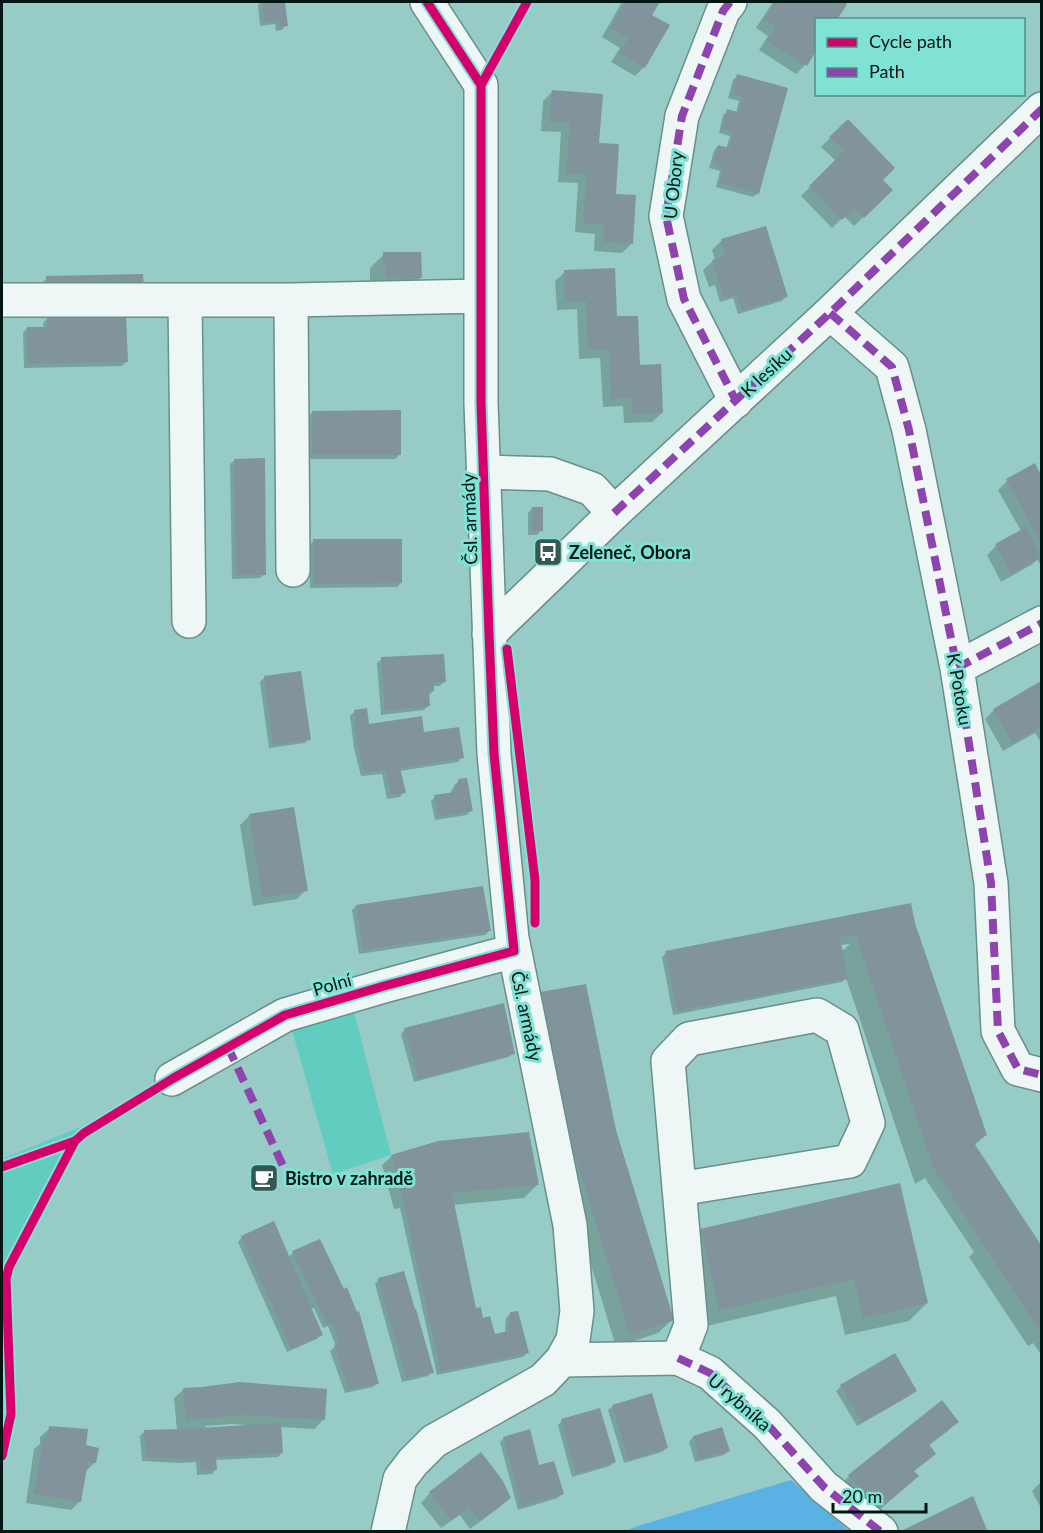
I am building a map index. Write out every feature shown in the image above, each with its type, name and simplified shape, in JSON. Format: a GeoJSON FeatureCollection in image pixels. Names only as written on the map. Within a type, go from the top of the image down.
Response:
{"type":"FeatureCollection","features":[{"type":"Feature","properties":{"kind":"street","name":"Čsl. armády"},"geometry":{"type":"LineString","coordinates":[[388,1532],[400,1479],[413,1462],[434,1441],[543,1380],[562,1360],[573,1340],[577,1311],[570,1225],[514,951],[494,754],[483,472],[481,85],[427,2]]}},
{"type":"Feature","properties":{"kind":"street","name":"U Obory"},"geometry":{"type":"LineString","coordinates":[[730,2],[723,11],[682,116],[666,216],[684,299],[736,401]]}},
{"type":"Feature","properties":{"kind":"street","name":"K lesíku"},"geometry":{"type":"LineString","coordinates":[[489,634],[614,513],[830,313],[1041,108]]}},
{"type":"Feature","properties":{"kind":"street"},"geometry":{"type":"LineString","coordinates":[[2,300],[291,300],[481,296]]}},
{"type":"Feature","properties":{"kind":"street"},"geometry":{"type":"LineString","coordinates":[[185,300],[189,621]]}},
{"type":"Feature","properties":{"kind":"street"},"geometry":{"type":"LineString","coordinates":[[291,300],[293,570]]}},
{"type":"Feature","properties":{"kind":"street","name":"K Potoku"},"geometry":{"type":"LineString","coordinates":[[830,313],[892,367],[909,430],[957,668],[991,883],[998,1031],[1018,1069],[1041,1075]]}},
{"type":"Feature","properties":{"kind":"street"},"geometry":{"type":"LineString","coordinates":[[483,472],[550,474],[592,489],[614,513]]}},
{"type":"Feature","properties":{"kind":"street"},"geometry":{"type":"LineString","coordinates":[[957,668],[1041,623]]}},
{"type":"Feature","properties":{"kind":"street","name":"Polní"},"geometry":{"type":"LineString","coordinates":[[172,1079],[285,1015],[514,951]]}},
{"type":"Feature","properties":{"kind":"street"},"geometry":{"type":"LineString","coordinates":[[678,1358],[691,1325],[668,1061],[690,1039],[817,1015],[842,1030],[868,1123],[850,1161],[680,1189]]}},
{"type":"Feature","properties":{"kind":"street","name":"U rybníka"},"geometry":{"type":"LineString","coordinates":[[562,1360],[678,1358],[710,1373],[767,1424],[824,1487],[881,1532]]}},
{"type":"Feature","properties":{"kind":"shaded area"},"geometry":{"type":"Polygon","coordinates":[[[352,1004],[391,1155],[333,1174],[292,1030],[283,1024],[352,1004]]]}},
{"type":"Feature","properties":{"kind":"shaded area"},"geometry":{"type":"Polygon","coordinates":[[[83,1126],[2,1268],[2,1159],[83,1126]]]}},
{"type":"Feature","properties":{"kind":"shaded area"},"geometry":{"type":"Polygon","coordinates":[[[791,1480],[849,1531],[625,1531],[638,1526],[791,1480]]]}},
{"type":"Feature","properties":{"kind":"building"},"geometry":{"type":"Polygon","coordinates":[[[262,2],[285,2],[288,26],[280,27],[279,20],[264,22],[262,2]]]}},
{"type":"Feature","properties":{"kind":"building"},"geometry":{"type":"Polygon","coordinates":[[[625,2],[660,2],[652,15],[670,25],[645,68],[619,53],[628,38],[610,28],[625,2]]]}},
{"type":"Feature","properties":{"kind":"building"},"geometry":{"type":"Polygon","coordinates":[[[775,2],[843,2],[847,4],[838,18],[815,18],[815,53],[807,66],[767,41],[776,26],[764,19],[775,2]]]}},
{"type":"Feature","properties":{"kind":"building"},"geometry":{"type":"Polygon","coordinates":[[[737,74],[788,88],[759,194],[719,183],[723,167],[713,163],[718,145],[729,148],[733,132],[722,129],[727,109],[738,112],[743,97],[732,94],[737,74]]]}},
{"type":"Feature","properties":{"kind":"building"},"geometry":{"type":"Polygon","coordinates":[[[552,90],[603,94],[599,143],[619,144],[616,194],[636,195],[633,244],[603,242],[604,225],[583,223],[587,174],[566,173],[570,123],[549,122],[552,90]]]}},
{"type":"Feature","properties":{"kind":"building"},"geometry":{"type":"Polygon","coordinates":[[[848,119],[895,168],[883,180],[893,190],[864,218],[854,208],[842,220],[809,186],[844,151],[829,137],[848,119]]]}},
{"type":"Feature","properties":{"kind":"building"},"geometry":{"type":"Polygon","coordinates":[[[766,226],[788,297],[742,310],[737,295],[724,299],[712,260],[726,256],[721,239],[766,226]]]}},
{"type":"Feature","properties":{"kind":"building"},"geometry":{"type":"Polygon","coordinates":[[[383,252],[421,252],[422,278],[386,278],[383,252]]]}},
{"type":"Feature","properties":{"kind":"building"},"geometry":{"type":"Polygon","coordinates":[[[615,268],[617,316],[638,316],[640,365],[661,364],[663,413],[633,415],[632,398],[611,399],[609,349],[588,350],[586,301],[565,302],[564,270],[615,268]]]}},
{"type":"Feature","properties":{"kind":"building"},"geometry":{"type":"Polygon","coordinates":[[[143,274],[146,312],[48,313],[46,276],[143,274]]]}},
{"type":"Feature","properties":{"kind":"building"},"geometry":{"type":"Polygon","coordinates":[[[126,316],[128,362],[27,364],[27,327],[47,327],[47,317],[126,316]]]}},
{"type":"Feature","properties":{"kind":"building"},"geometry":{"type":"Polygon","coordinates":[[[401,410],[401,455],[312,455],[312,411],[401,410]]]}},
{"type":"Feature","properties":{"kind":"building"},"geometry":{"type":"Polygon","coordinates":[[[265,458],[266,575],[236,575],[234,459],[265,458]]]}},
{"type":"Feature","properties":{"kind":"building"},"geometry":{"type":"Polygon","coordinates":[[[1035,463],[1041,475],[1041,543],[1006,479],[1035,463]]]}},
{"type":"Feature","properties":{"kind":"building"},"geometry":{"type":"Polygon","coordinates":[[[532,507],[543,507],[543,531],[532,531],[532,507]]]}},
{"type":"Feature","properties":{"kind":"building"},"geometry":{"type":"Polygon","coordinates":[[[1026,527],[1041,557],[1011,574],[995,544],[1026,527]]]}},
{"type":"Feature","properties":{"kind":"building"},"geometry":{"type":"Polygon","coordinates":[[[313,539],[402,539],[402,583],[313,584],[313,539]]]}},
{"type":"Feature","properties":{"kind":"building"},"geometry":{"type":"Polygon","coordinates":[[[444,654],[446,682],[434,683],[434,691],[429,692],[430,706],[385,711],[381,657],[444,654]]]}},
{"type":"Feature","properties":{"kind":"building"},"geometry":{"type":"Polygon","coordinates":[[[301,671],[311,740],[273,745],[264,676],[301,671]]]}},
{"type":"Feature","properties":{"kind":"building"},"geometry":{"type":"Polygon","coordinates":[[[1041,681],[1041,727],[1013,743],[993,709],[1041,681]]]}},
{"type":"Feature","properties":{"kind":"building"},"geometry":{"type":"Polygon","coordinates":[[[367,708],[369,724],[422,716],[424,732],[459,727],[464,758],[400,768],[406,793],[391,795],[386,770],[365,773],[357,743],[354,710],[367,708]]]}},
{"type":"Feature","properties":{"kind":"building"},"geometry":{"type":"Polygon","coordinates":[[[467,778],[473,811],[439,816],[434,795],[455,792],[454,785],[458,783],[458,779],[467,778]]]}},
{"type":"Feature","properties":{"kind":"building"},"geometry":{"type":"Polygon","coordinates":[[[294,807],[308,891],[262,898],[249,814],[294,807]]]}},
{"type":"Feature","properties":{"kind":"building"},"geometry":{"type":"Polygon","coordinates":[[[483,886],[491,931],[363,950],[356,905],[483,886]]]}},
{"type":"Feature","properties":{"kind":"building"},"geometry":{"type":"Polygon","coordinates":[[[911,903],[915,923],[987,1135],[974,1143],[1041,1245],[1041,1333],[933,1167],[856,936],[840,937],[848,979],[677,1011],[665,951],[911,903]]]}},
{"type":"Feature","properties":{"kind":"building"},"geometry":{"type":"Polygon","coordinates":[[[586,984],[616,1130],[674,1320],[630,1335],[570,1139],[540,992],[586,984]]]}},
{"type":"Feature","properties":{"kind":"building"},"geometry":{"type":"Polygon","coordinates":[[[504,1003],[515,1054],[419,1079],[404,1028],[504,1003]]]}},
{"type":"Feature","properties":{"kind":"building"},"geometry":{"type":"Polygon","coordinates":[[[529,1132],[539,1185],[452,1193],[476,1308],[481,1307],[483,1318],[490,1316],[495,1334],[508,1331],[510,1312],[518,1311],[529,1353],[441,1372],[391,1155],[438,1141],[529,1132]]]}},
{"type":"Feature","properties":{"kind":"building"},"geometry":{"type":"Polygon","coordinates":[[[900,1183],[928,1303],[863,1318],[854,1279],[719,1310],[700,1229],[900,1183]]]}},
{"type":"Feature","properties":{"kind":"building"},"geometry":{"type":"Polygon","coordinates":[[[274,1221],[323,1335],[291,1349],[241,1236],[274,1221]]]}},
{"type":"Feature","properties":{"kind":"building"},"geometry":{"type":"Polygon","coordinates":[[[320,1239],[344,1289],[347,1287],[357,1312],[359,1311],[379,1384],[349,1389],[334,1345],[340,1342],[332,1323],[327,1324],[292,1251],[320,1239]]]}},
{"type":"Feature","properties":{"kind":"building"},"geometry":{"type":"Polygon","coordinates":[[[404,1271],[434,1373],[406,1378],[378,1278],[404,1271]]]}},
{"type":"Feature","properties":{"kind":"building"},"geometry":{"type":"Polygon","coordinates":[[[895,1353],[917,1391],[862,1423],[840,1385],[895,1353]]]}},
{"type":"Feature","properties":{"kind":"building"},"geometry":{"type":"Polygon","coordinates":[[[240,1382],[327,1389],[325,1420],[243,1415],[186,1420],[183,1388],[240,1382]]]}},
{"type":"Feature","properties":{"kind":"building"},"geometry":{"type":"Polygon","coordinates":[[[652,1393],[668,1448],[628,1460],[612,1405],[652,1393]]]}},
{"type":"Feature","properties":{"kind":"building"},"geometry":{"type":"Polygon","coordinates":[[[942,1400],[959,1422],[929,1444],[936,1454],[914,1471],[919,1476],[878,1511],[848,1475],[942,1400]]]}},
{"type":"Feature","properties":{"kind":"building"},"geometry":{"type":"Polygon","coordinates":[[[600,1408],[616,1462],[576,1474],[561,1419],[600,1408]]]}},
{"type":"Feature","properties":{"kind":"building"},"geometry":{"type":"Polygon","coordinates":[[[281,1423],[283,1453],[216,1457],[217,1470],[201,1471],[200,1458],[146,1457],[144,1430],[281,1423]]]}},
{"type":"Feature","properties":{"kind":"building"},"geometry":{"type":"Polygon","coordinates":[[[49,1426],[88,1429],[86,1445],[99,1448],[96,1463],[88,1462],[81,1502],[34,1494],[43,1438],[47,1439],[49,1426]]]}},
{"type":"Feature","properties":{"kind":"building"},"geometry":{"type":"Polygon","coordinates":[[[722,1427],[730,1451],[699,1459],[693,1436],[722,1427]]]}},
{"type":"Feature","properties":{"kind":"building"},"geometry":{"type":"Polygon","coordinates":[[[530,1429],[539,1465],[554,1461],[564,1494],[522,1506],[503,1437],[530,1429]]]}},
{"type":"Feature","properties":{"kind":"building"},"geometry":{"type":"Polygon","coordinates":[[[481,1452],[503,1481],[511,1498],[480,1521],[469,1507],[451,1520],[429,1492],[481,1452]]]}},
{"type":"Feature","properties":{"kind":"building"},"geometry":{"type":"Polygon","coordinates":[[[973,1496],[988,1532],[905,1532],[903,1530],[973,1496]]]}},
{"type":"Feature","properties":{"kind":"marked path"},"geometry":{"type":"LineString","coordinates":[[730,2],[723,11],[682,116],[666,216],[684,299],[736,401]]}},
{"type":"Feature","properties":{"kind":"marked path"},"geometry":{"type":"LineString","coordinates":[[614,513],[830,313],[1042,109]]}},
{"type":"Feature","properties":{"kind":"marked path"},"geometry":{"type":"LineString","coordinates":[[830,313],[892,367],[909,430],[957,668],[991,883],[998,1031],[1018,1069],[1042,1075]]}},
{"type":"Feature","properties":{"kind":"marked path"},"geometry":{"type":"LineString","coordinates":[[957,668],[1042,623]]}},
{"type":"Feature","properties":{"kind":"marked path"},"geometry":{"type":"LineString","coordinates":[[228,1047],[284,1168]]}},
{"type":"Feature","properties":{"kind":"marked path"},"geometry":{"type":"LineString","coordinates":[[678,1358],[710,1373],[767,1424],[824,1487],[881,1532]]}},
{"type":"Feature","properties":{"kind":"cycle path"},"geometry":{"type":"LineString","coordinates":[[427,2],[481,85]]}},
{"type":"Feature","properties":{"kind":"cycle path"},"geometry":{"type":"LineString","coordinates":[[2,1456],[11,1414],[6,1279],[9,1267],[75,1141],[84,1133],[172,1079],[285,1015],[514,951],[494,754],[489,634],[481,403],[481,85],[527,2]]}},
{"type":"Feature","properties":{"kind":"cycle path"},"geometry":{"type":"LineString","coordinates":[[507,649],[535,880],[535,923]]}},
{"type":"Feature","properties":{"kind":"cycle path"},"geometry":{"type":"LineString","coordinates":[[2,1167],[75,1141]]}},
{"type":"Feature","properties":{"kind":"place","name":"Zeleneč, Obora"},"geometry":{"type":"Point","coordinates":[548,552]}},
{"type":"Feature","properties":{"kind":"place","name":"Bistro v zahradě"},"geometry":{"type":"Point","coordinates":[264,1178]}}]}
